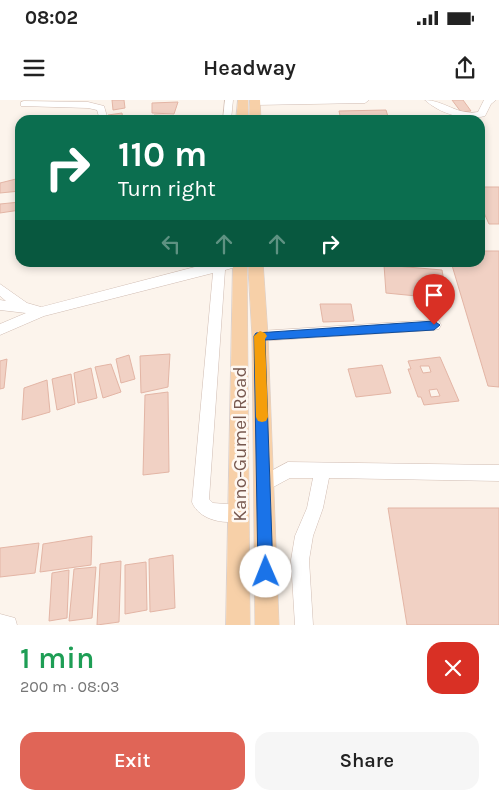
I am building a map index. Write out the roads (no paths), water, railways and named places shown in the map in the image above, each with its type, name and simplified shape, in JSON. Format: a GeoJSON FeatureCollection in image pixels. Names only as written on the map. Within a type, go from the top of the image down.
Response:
{"type":"FeatureCollection","features":[{"type":"Feature","properties":{"kind":"main road"},"geometry":{"type":"LineString","coordinates":[[242,115],[243,100]]}},
{"type":"Feature","properties":{"kind":"main road"},"geometry":{"type":"LineString","coordinates":[[255,101],[255,115]]}},
{"type":"Feature","properties":{"kind":"main road","name":"Kano-Gumel Road"},"geometry":{"type":"LineString","coordinates":[[238,625],[240,267]]}},
{"type":"Feature","properties":{"kind":"main road","name":"Kano-Gumel Road"},"geometry":{"type":"LineString","coordinates":[[256,267],[260,336],[267,625]]}},
{"type":"Feature","properties":{"kind":"street"},"geometry":{"type":"LineString","coordinates":[[228,115],[229,100]]}},
{"type":"Feature","properties":{"kind":"street"},"geometry":{"type":"LineString","coordinates":[[255,101],[365,100]]}},
{"type":"Feature","properties":{"kind":"street"},"geometry":{"type":"LineString","coordinates":[[429,100],[455,114],[462,115]]}},
{"type":"Feature","properties":{"kind":"street"},"geometry":{"type":"LineString","coordinates":[[475,115],[482,114],[487,102],[492,100]]}},
{"type":"Feature","properties":{"kind":"street"},"geometry":{"type":"LineString","coordinates":[[24,104],[88,105],[101,108],[103,115]]}},
{"type":"Feature","properties":{"kind":"street"},"geometry":{"type":"LineString","coordinates":[[0,330],[41,312],[209,267]]}},
{"type":"Feature","properties":{"kind":"street"},"geometry":{"type":"LineString","coordinates":[[220,267],[200,502],[209,511],[240,513]]}},
{"type":"Feature","properties":{"kind":"street"},"geometry":{"type":"LineString","coordinates":[[0,289],[23,307]]}},
{"type":"Feature","properties":{"kind":"street"},"geometry":{"type":"LineString","coordinates":[[0,305],[23,307],[41,312]]}},
{"type":"Feature","properties":{"kind":"street"},"geometry":{"type":"LineString","coordinates":[[260,336],[434,325]]}},
{"type":"Feature","properties":{"kind":"street"},"geometry":{"type":"LineString","coordinates":[[264,484],[288,470],[499,473]]}},
{"type":"Feature","properties":{"kind":"street"},"geometry":{"type":"LineString","coordinates":[[304,625],[300,560],[304,536],[314,508],[323,470]]}},
{"type":"Feature","properties":{"kind":"street"},"geometry":{"type":"LineString","coordinates":[[0,624],[8,625]]}}]}
